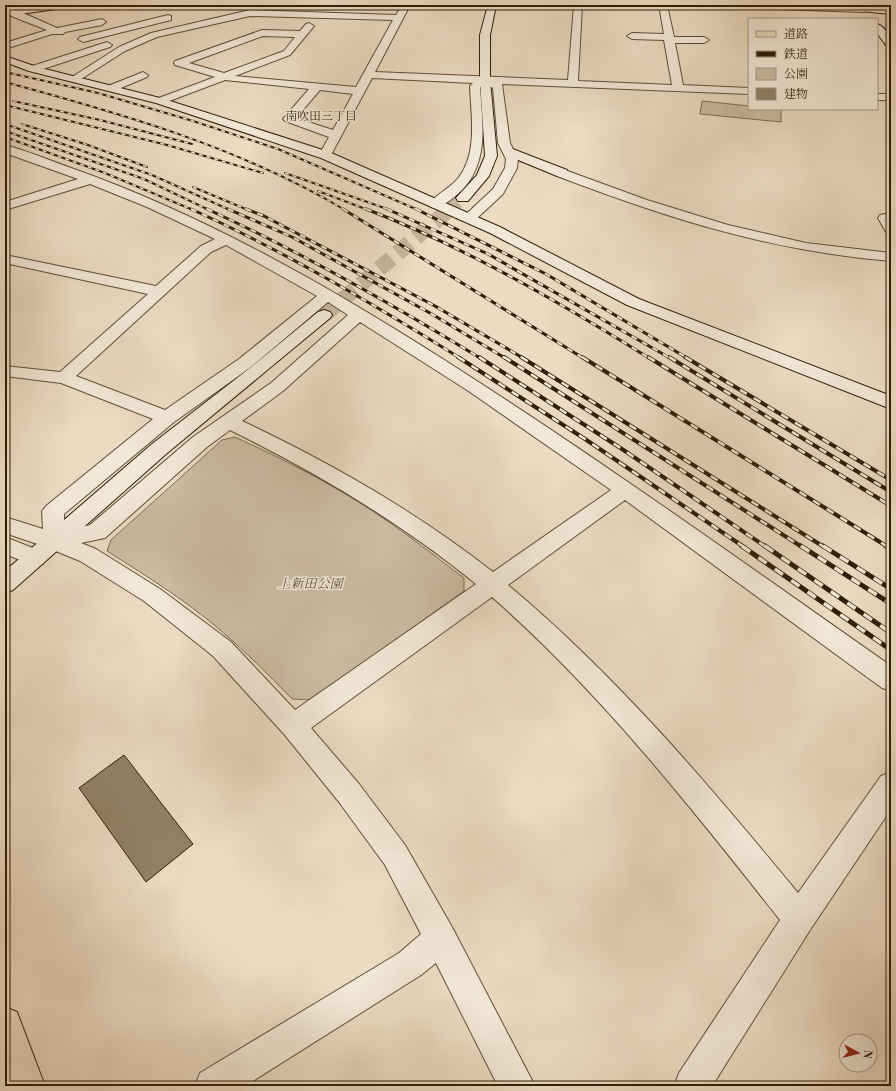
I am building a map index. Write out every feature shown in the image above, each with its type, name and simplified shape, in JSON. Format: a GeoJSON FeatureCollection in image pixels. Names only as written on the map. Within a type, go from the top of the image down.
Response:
{"type":"FeatureCollection","features":[{"type":"Feature","properties":{"kind":"main road"},"geometry":{"type":"LineString","coordinates":[[5,1024],[27,1086]]}},
{"type":"Feature","properties":{"kind":"street"},"geometry":{"type":"LineString","coordinates":[[5,8],[28,5]]}},
{"type":"Feature","properties":{"kind":"street"},"geometry":{"type":"LineString","coordinates":[[10,13],[64,5]]}},
{"type":"Feature","properties":{"kind":"street"},"geometry":{"type":"LineString","coordinates":[[277,14],[285,5]]}},
{"type":"Feature","properties":{"kind":"street"},"geometry":{"type":"LineString","coordinates":[[325,155],[370,75],[406,5]]}},
{"type":"Feature","properties":{"kind":"street"},"geometry":{"type":"LineString","coordinates":[[463,198],[483,176],[491,156],[485,80],[484,35],[492,5]]}},
{"type":"Feature","properties":{"kind":"street"},"geometry":{"type":"LineString","coordinates":[[573,84],[578,5]]}},
{"type":"Feature","properties":{"kind":"street"},"geometry":{"type":"LineString","coordinates":[[663,5],[668,43],[678,88]]}},
{"type":"Feature","properties":{"kind":"street"},"geometry":{"type":"LineString","coordinates":[[744,5],[757,8],[791,6],[862,7],[891,11]]}},
{"type":"Feature","properties":{"kind":"street"},"geometry":{"type":"LineString","coordinates":[[791,6],[798,18]]}},
{"type":"Feature","properties":{"kind":"street"},"geometry":{"type":"LineString","coordinates":[[862,7],[870,18]]}},
{"type":"Feature","properties":{"kind":"street"},"geometry":{"type":"LineString","coordinates":[[74,79],[122,49],[140,41],[180,29],[250,12],[400,18]]}},
{"type":"Feature","properties":{"kind":"street"},"geometry":{"type":"LineString","coordinates":[[10,13],[79,39],[122,49]]}},
{"type":"Feature","properties":{"kind":"street"},"geometry":{"type":"LineString","coordinates":[[160,101],[287,54],[317,15]]}},
{"type":"Feature","properties":{"kind":"street"},"geometry":{"type":"LineString","coordinates":[[143,16],[155,21]]}},
{"type":"Feature","properties":{"kind":"street"},"geometry":{"type":"LineString","coordinates":[[79,39],[175,16]]}},
{"type":"Feature","properties":{"kind":"street"},"geometry":{"type":"LineString","coordinates":[[202,16],[215,21]]}},
{"type":"Feature","properties":{"kind":"street"},"geometry":{"type":"LineString","coordinates":[[5,46],[56,31],[100,21],[119,29]]}},
{"type":"Feature","properties":{"kind":"street"},"geometry":{"type":"LineString","coordinates":[[878,28],[891,46]]}},
{"type":"Feature","properties":{"kind":"street"},"geometry":{"type":"LineString","coordinates":[[180,29],[202,35]]}},
{"type":"Feature","properties":{"kind":"street"},"geometry":{"type":"LineString","coordinates":[[109,32],[140,41]]}},
{"type":"Feature","properties":{"kind":"street"},"geometry":{"type":"LineString","coordinates":[[302,34],[262,33],[179,63],[225,76],[360,91]]}},
{"type":"Feature","properties":{"kind":"street"},"geometry":{"type":"LineString","coordinates":[[632,36],[668,43],[704,40]]}},
{"type":"Feature","properties":{"kind":"street"},"geometry":{"type":"LineString","coordinates":[[217,39],[232,43]]}},
{"type":"Feature","properties":{"kind":"street"},"geometry":{"type":"LineString","coordinates":[[34,69],[107,45]]}},
{"type":"Feature","properties":{"kind":"street"},"geometry":{"type":"LineString","coordinates":[[7,60],[23,56]]}},
{"type":"Feature","properties":{"kind":"street"},"geometry":{"type":"LineString","coordinates":[[7,60],[34,69],[160,101],[325,155],[469,218],[633,302],[891,403]]}},
{"type":"Feature","properties":{"kind":"street"},"geometry":{"type":"LineString","coordinates":[[112,88],[143,75]]}},
{"type":"Feature","properties":{"kind":"street"},"geometry":{"type":"LineString","coordinates":[[370,75],[748,91]]}},
{"type":"Feature","properties":{"kind":"street"},"geometry":{"type":"LineString","coordinates":[[469,218],[498,191],[511,168],[512,159],[510,152],[504,143],[498,86],[485,80]]}},
{"type":"Feature","properties":{"kind":"street"},"geometry":{"type":"LineString","coordinates":[[436,204],[452,194],[468,176],[476,158],[478,141],[475,86],[485,80]]}},
{"type":"Feature","properties":{"kind":"street"},"geometry":{"type":"LineString","coordinates":[[316,87],[290,119],[336,135]]}},
{"type":"Feature","properties":{"kind":"street"},"geometry":{"type":"LineString","coordinates":[[878,97],[891,97]]}},
{"type":"Feature","properties":{"kind":"street"},"geometry":{"type":"LineString","coordinates":[[5,150],[151,203],[226,240],[359,314],[483,392],[625,490],[891,680]]}},
{"type":"Feature","properties":{"kind":"street"},"geometry":{"type":"LineString","coordinates":[[510,152],[676,215],[754,237],[848,255],[891,257]]}},
{"type":"Feature","properties":{"kind":"street"},"geometry":{"type":"LineString","coordinates":[[5,206],[89,180]]}},
{"type":"Feature","properties":{"kind":"street"},"geometry":{"type":"LineString","coordinates":[[64,378],[206,249],[226,240]]}},
{"type":"Feature","properties":{"kind":"street"},"geometry":{"type":"LineString","coordinates":[[5,259],[158,292]]}},
{"type":"Feature","properties":{"kind":"street"},"geometry":{"type":"LineString","coordinates":[[45,549],[53,511],[167,418],[245,363],[326,296]]}},
{"type":"Feature","properties":{"kind":"street"},"geometry":{"type":"LineString","coordinates":[[5,525],[45,549],[96,532],[200,442],[277,387],[359,314]]}},
{"type":"Feature","properties":{"kind":"street"},"geometry":{"type":"LineString","coordinates":[[5,584],[159,449],[256,372],[324,315]]}},
{"type":"Feature","properties":{"kind":"street"},"geometry":{"type":"LineString","coordinates":[[5,371],[64,378],[167,418]]}},
{"type":"Feature","properties":{"kind":"street"},"geometry":{"type":"LineString","coordinates":[[229,422],[318,467],[372,497],[416,527],[493,584],[591,673],[632,717],[677,768],[799,919]]}},
{"type":"Feature","properties":{"kind":"street"},"geometry":{"type":"LineString","coordinates":[[293,726],[625,490]]}},
{"type":"Feature","properties":{"kind":"street"},"geometry":{"type":"LineString","coordinates":[[5,545],[88,555],[152,594],[222,649],[293,726],[349,793],[395,856],[441,938],[517,1086]]}},
{"type":"Feature","properties":{"kind":"street"},"geometry":{"type":"LineString","coordinates":[[692,1086],[799,919],[891,785]]}},
{"type":"Feature","properties":{"kind":"street"},"geometry":{"type":"LineString","coordinates":[[213,1086],[410,964],[441,938]]}},
{"type":"Feature","properties":{"kind":"green space"},"geometry":{"type":"Polygon","coordinates":[[[702,101],[748,106],[748,110],[781,110],[781,122],[700,114],[702,101]]]}},
{"type":"Feature","properties":{"kind":"green space","name":"上新田公園"},"geometry":{"type":"Polygon","coordinates":[[[235,437],[316,477],[375,513],[464,578],[464,591],[311,700],[292,699],[229,637],[206,618],[164,588],[107,551],[111,540],[222,440],[235,437]]]}},
{"type":"Feature","properties":{"kind":"building"},"geometry":{"type":"Polygon","coordinates":[[[124,755],[193,844],[146,882],[79,788],[124,755]]]}},
{"type":"Feature","properties":{"kind":"tunnel"},"geometry":{"type":"LineString","coordinates":[[449,210],[463,198]]}},
{"type":"Feature","properties":{"kind":"tunnel"},"geometry":{"type":"LineString","coordinates":[[324,315],[450,209]]}},
{"type":"Feature","properties":{"kind":"railway"},"geometry":{"type":"LineString","coordinates":[[5,72],[98,93],[193,121],[278,149],[418,210]]}},
{"type":"Feature","properties":{"kind":"railway"},"geometry":{"type":"LineString","coordinates":[[5,82],[180,134],[264,168],[345,210]]}},
{"type":"Feature","properties":{"kind":"railway"},"geometry":{"type":"LineString","coordinates":[[13,101],[100,120],[192,144]]}},
{"type":"Feature","properties":{"kind":"railway"},"geometry":{"type":"LineString","coordinates":[[5,105],[167,145],[263,173]]}},
{"type":"Feature","properties":{"kind":"railway"},"geometry":{"type":"LineString","coordinates":[[5,124],[152,175],[230,210]]}},
{"type":"Feature","properties":{"kind":"railway"},"geometry":{"type":"LineString","coordinates":[[22,124],[88,145],[147,167]]}},
{"type":"Feature","properties":{"kind":"railway"},"geometry":{"type":"LineString","coordinates":[[5,131],[144,179],[209,210]]}},
{"type":"Feature","properties":{"kind":"railway"},"geometry":{"type":"LineString","coordinates":[[5,137],[105,173],[193,210]]}},
{"type":"Feature","properties":{"kind":"railway"},"geometry":{"type":"LineString","coordinates":[[285,173],[390,210]]}},
{"type":"Feature","properties":{"kind":"railway"},"geometry":{"type":"LineString","coordinates":[[193,187],[248,210]]}},
{"type":"Feature","properties":{"kind":"railway"},"geometry":{"type":"LineString","coordinates":[[318,191],[368,210]]}},
{"type":"Feature","properties":{"kind":"railway"},"geometry":{"type":"LineString","coordinates":[[191,209],[294,260],[460,358]]}},
{"type":"Feature","properties":{"kind":"railway"},"geometry":{"type":"LineString","coordinates":[[207,209],[346,279],[480,358]]}},
{"type":"Feature","properties":{"kind":"railway"},"geometry":{"type":"LineString","coordinates":[[228,209],[292,237],[430,313],[505,358]]}},
{"type":"Feature","properties":{"kind":"railway"},"geometry":{"type":"LineString","coordinates":[[246,209],[264,216],[435,306],[523,358]]}},
{"type":"Feature","properties":{"kind":"railway"},"geometry":{"type":"LineString","coordinates":[[343,209],[583,358]]}},
{"type":"Feature","properties":{"kind":"railway"},"geometry":{"type":"LineString","coordinates":[[366,209],[439,240],[475,258],[581,316],[649,358]]}},
{"type":"Feature","properties":{"kind":"railway"},"geometry":{"type":"LineString","coordinates":[[387,209],[488,254],[670,358]]}},
{"type":"Feature","properties":{"kind":"railway"},"geometry":{"type":"LineString","coordinates":[[418,210],[546,274],[687,358]]}},
{"type":"Feature","properties":{"kind":"railway"},"geometry":{"type":"LineString","coordinates":[[458,357],[585,439],[744,547]]}},
{"type":"Feature","properties":{"kind":"railway"},"geometry":{"type":"LineString","coordinates":[[479,357],[622,449],[766,547]]}},
{"type":"Feature","properties":{"kind":"railway"},"geometry":{"type":"LineString","coordinates":[[504,357],[802,547]]}},
{"type":"Feature","properties":{"kind":"railway"},"geometry":{"type":"LineString","coordinates":[[521,357],[824,547]]}},
{"type":"Feature","properties":{"kind":"railway"},"geometry":{"type":"LineString","coordinates":[[582,357],[888,547]]}},
{"type":"Feature","properties":{"kind":"railway"},"geometry":{"type":"LineString","coordinates":[[648,357],[891,506]]}},
{"type":"Feature","properties":{"kind":"railway"},"geometry":{"type":"LineString","coordinates":[[669,357],[891,492]]}},
{"type":"Feature","properties":{"kind":"railway"},"geometry":{"type":"LineString","coordinates":[[685,357],[891,480]]}},
{"type":"Feature","properties":{"kind":"railway"},"geometry":{"type":"LineString","coordinates":[[742,546],[891,650]]}},
{"type":"Feature","properties":{"kind":"railway"},"geometry":{"type":"LineString","coordinates":[[765,546],[891,633]]}},
{"type":"Feature","properties":{"kind":"railway"},"geometry":{"type":"LineString","coordinates":[[801,546],[891,604]]}},
{"type":"Feature","properties":{"kind":"railway"},"geometry":{"type":"LineString","coordinates":[[823,546],[891,589]]}},
{"type":"Feature","properties":{"kind":"railway"},"geometry":{"type":"LineString","coordinates":[[886,546],[891,549]]}},
{"type":"Feature","properties":{"kind":"district","name":"南吹田三丁目"},"geometry":{"type":"Point","coordinates":[321,116]}}]}
